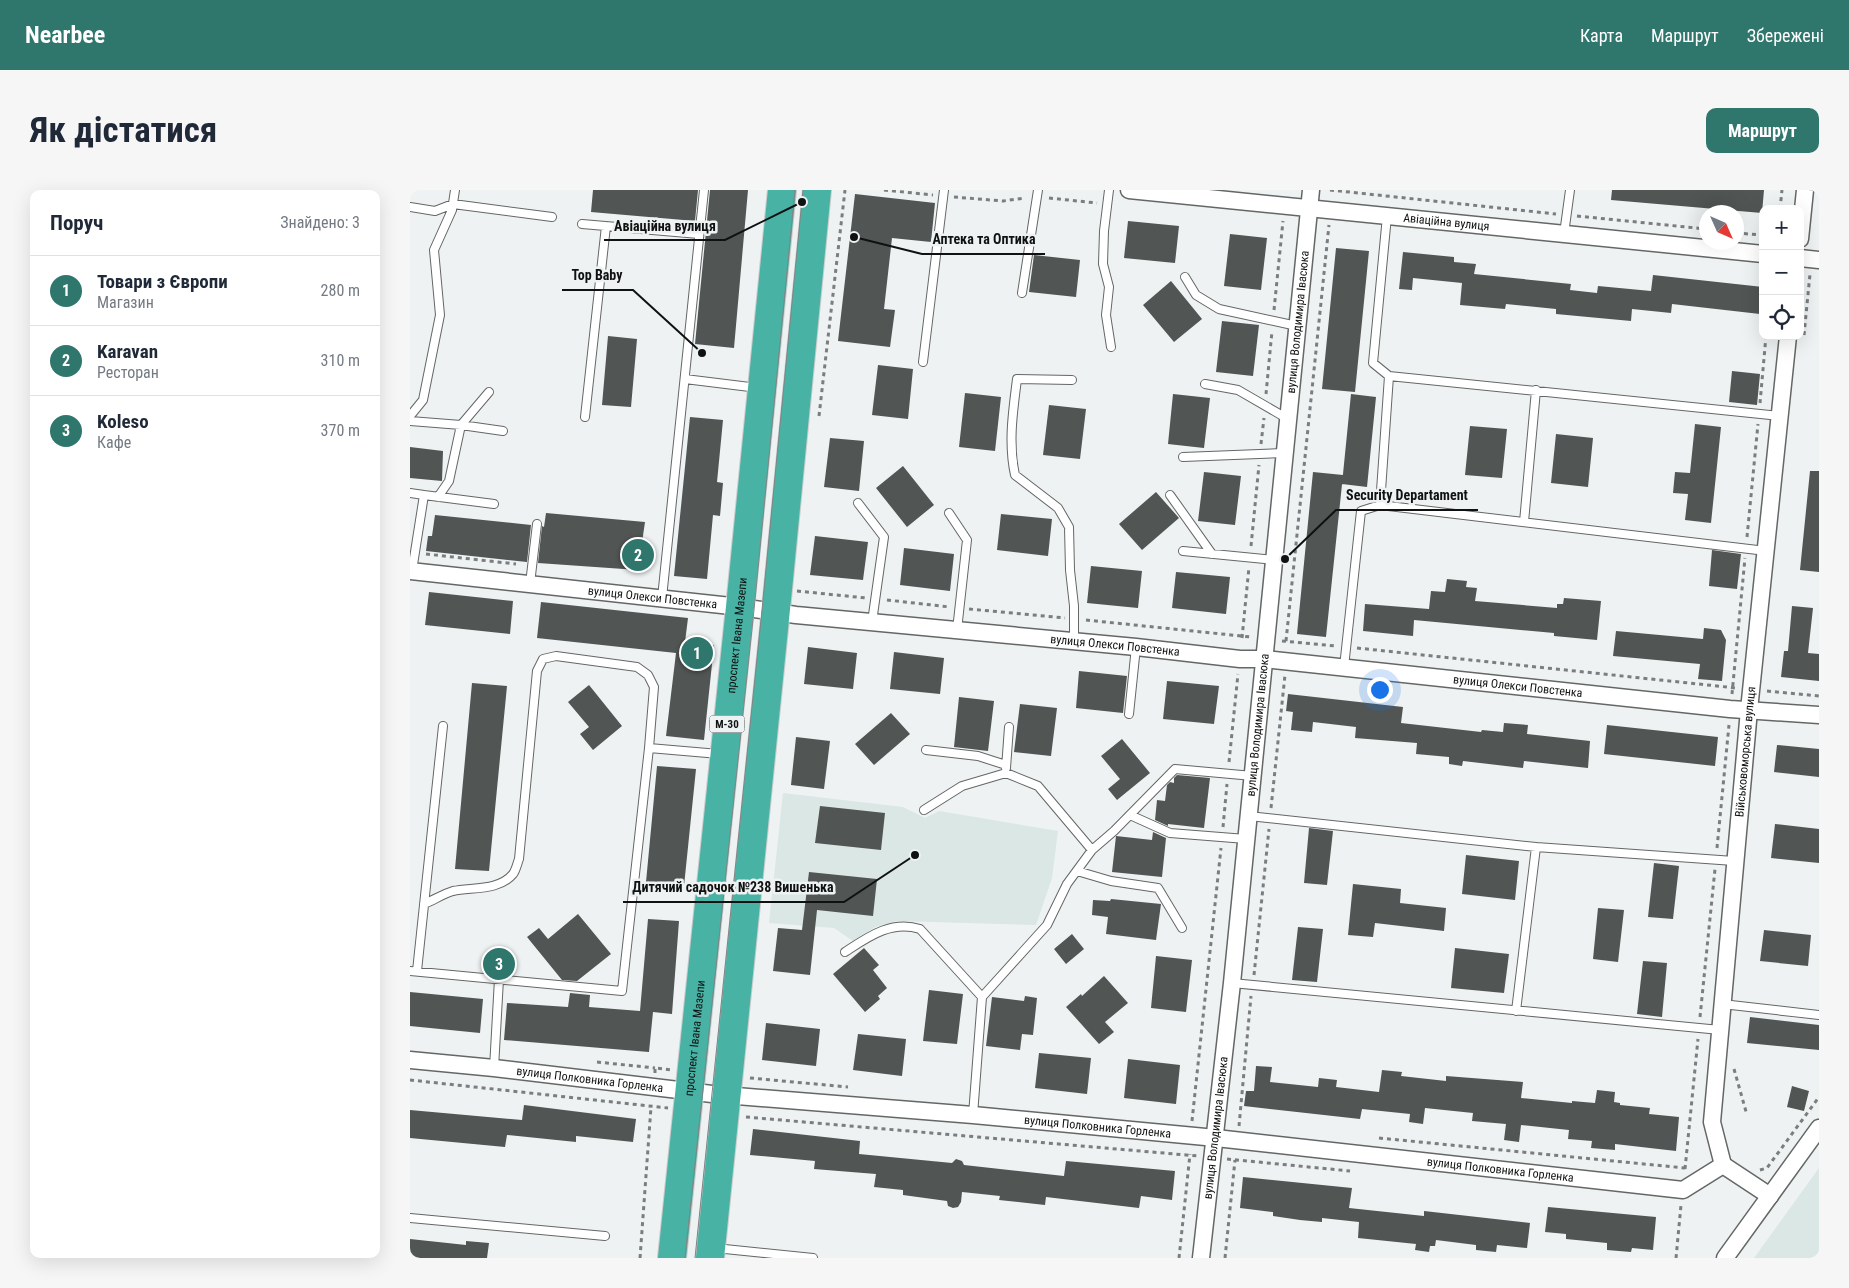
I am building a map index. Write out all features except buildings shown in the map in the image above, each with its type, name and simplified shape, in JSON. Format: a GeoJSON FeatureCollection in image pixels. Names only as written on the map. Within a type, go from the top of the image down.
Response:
{"type":"FeatureCollection","features":[{"type":"Feature","properties":{"kind":"highway","name":"проспект Івана Мазепи"},"geometry":{"type":"LineString","coordinates":[[672,1258],[782,190]]}},
{"type":"Feature","properties":{"kind":"highway","name":"М-30"},"geometry":{"type":"LineString","coordinates":[[710,1253],[817,190]]}},
{"type":"Feature","properties":{"kind":"street","name":"Авіаційна вулиця"},"geometry":{"type":"LineString","coordinates":[[1130,190],[1165,192],[1284,206],[1759,254]]}},
{"type":"Feature","properties":{"kind":"street","name":"вулиця Володимира Івасюка"},"geometry":{"type":"LineString","coordinates":[[1201,1258],[1232,983],[1311,190]]}},
{"type":"Feature","properties":{"kind":"street"},"geometry":{"type":"LineString","coordinates":[[1803,205],[1805,190]]}},
{"type":"Feature","properties":{"kind":"street","name":"Військовоморська вулиця"},"geometry":{"type":"LineString","coordinates":[[1724,1165],[1712,1122],[1734,862],[1788,340]]}},
{"type":"Feature","properties":{"kind":"street","name":"вулиця Олекси Повстенка"},"geometry":{"type":"LineString","coordinates":[[411,571],[662,598],[796,615],[1136,647],[1240,659],[1286,661],[1730,710],[1819,715]]}},
{"type":"Feature","properties":{"kind":"street","name":"вулиця Полковника Горленка"},"geometry":{"type":"LineString","coordinates":[[410,1060],[494,1068],[688,1101],[725,1105],[973,1115],[1216,1138],[1682,1190]]}},
{"type":"Feature","properties":{"kind":"street"},"geometry":{"type":"LineString","coordinates":[[1725,1258],[1819,1128]]}},
{"type":"Feature","properties":{"kind":"street"},"geometry":{"type":"LineString","coordinates":[[1682,1190],[1724,1165],[1770,1196]]}},
{"type":"Feature","properties":{"kind":"lane"},"geometry":{"type":"LineString","coordinates":[[410,416],[423,400],[440,315],[434,250],[452,210],[454,190]]}},
{"type":"Feature","properties":{"kind":"lane"},"geometry":{"type":"LineString","coordinates":[[662,598],[704,190]]}},
{"type":"Feature","properties":{"kind":"lane"},"geometry":{"type":"LineString","coordinates":[[923,362],[944,190]]}},
{"type":"Feature","properties":{"kind":"lane"},"geometry":{"type":"LineString","coordinates":[[1022,293],[1038,190]]}},
{"type":"Feature","properties":{"kind":"lane"},"geometry":{"type":"LineString","coordinates":[[1109,190],[1104,231],[1103,264],[1109,287],[1106,315],[1111,347]]}},
{"type":"Feature","properties":{"kind":"lane"},"geometry":{"type":"LineString","coordinates":[[1564,234],[1570,190]]}},
{"type":"Feature","properties":{"kind":"lane"},"geometry":{"type":"LineString","coordinates":[[410,207],[435,210],[453,204],[552,218]]}},
{"type":"Feature","properties":{"kind":"lane"},"geometry":{"type":"LineString","coordinates":[[1387,216],[1373,363],[1389,376],[1780,416]]}},
{"type":"Feature","properties":{"kind":"lane"},"geometry":{"type":"LineString","coordinates":[[582,224],[699,234]]}},
{"type":"Feature","properties":{"kind":"lane"},"geometry":{"type":"LineString","coordinates":[[585,416],[606,226]]}},
{"type":"Feature","properties":{"kind":"lane"},"geometry":{"type":"LineString","coordinates":[[1185,277],[1196,296],[1219,309],[1297,326]]}},
{"type":"Feature","properties":{"kind":"lane"},"geometry":{"type":"LineString","coordinates":[[1380,505],[1389,376]]}},
{"type":"Feature","properties":{"kind":"lane"},"geometry":{"type":"LineString","coordinates":[[685,379],[761,388]]}},
{"type":"Feature","properties":{"kind":"lane"},"geometry":{"type":"LineString","coordinates":[[1072,380],[1018,379],[1012,423],[1011,456],[1015,475],[1058,508],[1069,527],[1070,570],[1074,606],[1074,641]]}},
{"type":"Feature","properties":{"kind":"lane"},"geometry":{"type":"LineString","coordinates":[[1205,384],[1238,390],[1288,419]]}},
{"type":"Feature","properties":{"kind":"lane"},"geometry":{"type":"LineString","coordinates":[[1524,522],[1536,390]]}},
{"type":"Feature","properties":{"kind":"lane"},"geometry":{"type":"LineString","coordinates":[[438,497],[449,481],[461,425],[489,392]]}},
{"type":"Feature","properties":{"kind":"lane"},"geometry":{"type":"LineString","coordinates":[[410,421],[503,431]]}},
{"type":"Feature","properties":{"kind":"lane"},"geometry":{"type":"LineString","coordinates":[[1183,457],[1285,452]]}},
{"type":"Feature","properties":{"kind":"lane"},"geometry":{"type":"LineString","coordinates":[[410,493],[494,504]]}},
{"type":"Feature","properties":{"kind":"lane"},"geometry":{"type":"LineString","coordinates":[[411,571],[424,495]]}},
{"type":"Feature","properties":{"kind":"lane"},"geometry":{"type":"LineString","coordinates":[[1170,495],[1212,554]]}},
{"type":"Feature","properties":{"kind":"lane"},"geometry":{"type":"LineString","coordinates":[[858,503],[884,537],[872,622]]}},
{"type":"Feature","properties":{"kind":"lane"},"geometry":{"type":"LineString","coordinates":[[1344,667],[1361,511],[1380,505],[1766,551]]}},
{"type":"Feature","properties":{"kind":"lane"},"geometry":{"type":"LineString","coordinates":[[949,513],[967,540],[958,630]]}},
{"type":"Feature","properties":{"kind":"lane"},"geometry":{"type":"LineString","coordinates":[[530,584],[538,524]]}},
{"type":"Feature","properties":{"kind":"lane"},"geometry":{"type":"LineString","coordinates":[[1183,551],[1274,560]]}},
{"type":"Feature","properties":{"kind":"lane"},"geometry":{"type":"LineString","coordinates":[[1129,714],[1136,647]]}},
{"type":"Feature","properties":{"kind":"lane"},"geometry":{"type":"LineString","coordinates":[[424,904],[450,892],[467,888],[485,887],[505,881],[514,873],[519,860],[537,671],[543,659],[556,656],[637,667],[648,675],[654,688],[622,991],[414,971],[424,904],[444,726]]}},
{"type":"Feature","properties":{"kind":"lane"},"geometry":{"type":"LineString","coordinates":[[1006,769],[1009,727]]}},
{"type":"Feature","properties":{"kind":"lane"},"geometry":{"type":"LineString","coordinates":[[649,748],[724,754]]}},
{"type":"Feature","properties":{"kind":"lane"},"geometry":{"type":"LineString","coordinates":[[926,750],[978,756],[1038,786],[1092,850]]}},
{"type":"Feature","properties":{"kind":"lane"},"geometry":{"type":"LineString","coordinates":[[924,810],[962,786],[1006,769]]}},
{"type":"Feature","properties":{"kind":"lane"},"geometry":{"type":"LineString","coordinates":[[973,1115],[982,997],[1047,925],[1067,884],[1092,850],[1176,769],[1253,776]]}},
{"type":"Feature","properties":{"kind":"lane"},"geometry":{"type":"LineString","coordinates":[[1130,815],[1170,833],[1246,839]]}},
{"type":"Feature","properties":{"kind":"lane"},"geometry":{"type":"LineString","coordinates":[[1249,816],[1536,847],[1734,862]]}},
{"type":"Feature","properties":{"kind":"lane"},"geometry":{"type":"LineString","coordinates":[[1516,1011],[1536,847]]}},
{"type":"Feature","properties":{"kind":"lane"},"geometry":{"type":"LineString","coordinates":[[1077,871],[1111,881],[1158,888],[1182,928]]}},
{"type":"Feature","properties":{"kind":"lane"},"geometry":{"type":"LineString","coordinates":[[845,952],[872,936],[893,927],[909,925],[920,929],[982,997]]}},
{"type":"Feature","properties":{"kind":"lane"},"geometry":{"type":"LineString","coordinates":[[494,1068],[500,979]]}},
{"type":"Feature","properties":{"kind":"lane"},"geometry":{"type":"LineString","coordinates":[[1232,983],[1720,1030]]}},
{"type":"Feature","properties":{"kind":"lane"},"geometry":{"type":"LineString","coordinates":[[1722,1004],[1819,1015]]}},
{"type":"Feature","properties":{"kind":"lane"},"geometry":{"type":"LineString","coordinates":[[410,1218],[606,1236]]}},
{"type":"Feature","properties":{"kind":"lane"},"geometry":{"type":"LineString","coordinates":[[710,1253],[813,1258]]}},
{"type":"Feature","properties":{"kind":"path"},"geometry":{"type":"LineString","coordinates":[[1330,190],[1699,228]]}},
{"type":"Feature","properties":{"kind":"path"},"geometry":{"type":"LineString","coordinates":[[1225,1258],[1324,266],[1332,210],[1337,190]]}},
{"type":"Feature","properties":{"kind":"path"},"geometry":{"type":"LineString","coordinates":[[1780,205],[1782,190]]}},
{"type":"Feature","properties":{"kind":"path"},"geometry":{"type":"LineString","coordinates":[[1178,1258],[1240,659],[1284,206]]}},
{"type":"Feature","properties":{"kind":"path"},"geometry":{"type":"LineString","coordinates":[[1744,233],[1759,235]]}},
{"type":"Feature","properties":{"kind":"path"},"geometry":{"type":"LineString","coordinates":[[1803,344],[1810,259]]}},
{"type":"Feature","properties":{"kind":"path"},"geometry":{"type":"LineString","coordinates":[[1676,1258],[1766,340]]}},
{"type":"Feature","properties":{"kind":"path"},"geometry":{"type":"LineString","coordinates":[[1766,712],[1769,691]]}},
{"type":"Feature","properties":{"kind":"path"},"geometry":{"type":"LineString","coordinates":[[1732,1062],[1747,1115]]}},
{"type":"Feature","properties":{"kind":"path"},"geometry":{"type":"LineString","coordinates":[[410,1080],[688,1101]]}},
{"type":"Feature","properties":{"kind":"path"},"geometry":{"type":"LineString","coordinates":[[1741,1177],[1767,1168],[1819,1098]]}},
{"type":"Feature","properties":{"kind":"path"},"geometry":{"type":"LineString","coordinates":[[725,1105],[1213,1158],[1354,1171]]}},
{"type":"Feature","properties":{"kind":"shaded area"},"geometry":{"type":"Polygon","coordinates":[[[783,793],[903,807],[925,818],[939,811],[1058,831],[1052,878],[1036,925],[897,921],[875,927],[853,941],[834,928],[769,923],[783,793]]]}},
{"type":"Feature","properties":{"kind":"shaded area"},"geometry":{"type":"Polygon","coordinates":[[[1819,1168],[1819,1258],[1754,1258],[1819,1168]]]}},
{"type":"Feature","properties":{"kind":"tram line"},"geometry":{"type":"LineString","coordinates":[[685,1258],[754,610],[795,190]]}},
{"type":"Feature","properties":{"kind":"tram line"},"geometry":{"type":"LineString","coordinates":[[695,1258],[803,190]]}},
{"type":"Feature","properties":{"kind":"place","name":"Авіаційна вулиця"},"geometry":{"type":"Point","coordinates":[802,202]}},
{"type":"Feature","properties":{"kind":"place","name":"Аптека та Оптика"},"geometry":{"type":"Point","coordinates":[854,237]}},
{"type":"Feature","properties":{"kind":"place","name":"Top Baby"},"geometry":{"type":"Point","coordinates":[702,353]}},
{"type":"Feature","properties":{"kind":"place","name":"Karavan"},"geometry":{"type":"Point","coordinates":[638,555]}},
{"type":"Feature","properties":{"kind":"place","name":"Security Departament"},"geometry":{"type":"Point","coordinates":[1285,559]}},
{"type":"Feature","properties":{"kind":"place","name":"Товари з Європи"},"geometry":{"type":"Point","coordinates":[697,653]}},
{"type":"Feature","properties":{"kind":"place","name":"Дитячий садочок №238 Вишенька"},"geometry":{"type":"Point","coordinates":[915,855]}},
{"type":"Feature","properties":{"kind":"place","name":"Koleso"},"geometry":{"type":"Point","coordinates":[499,964]}}]}
